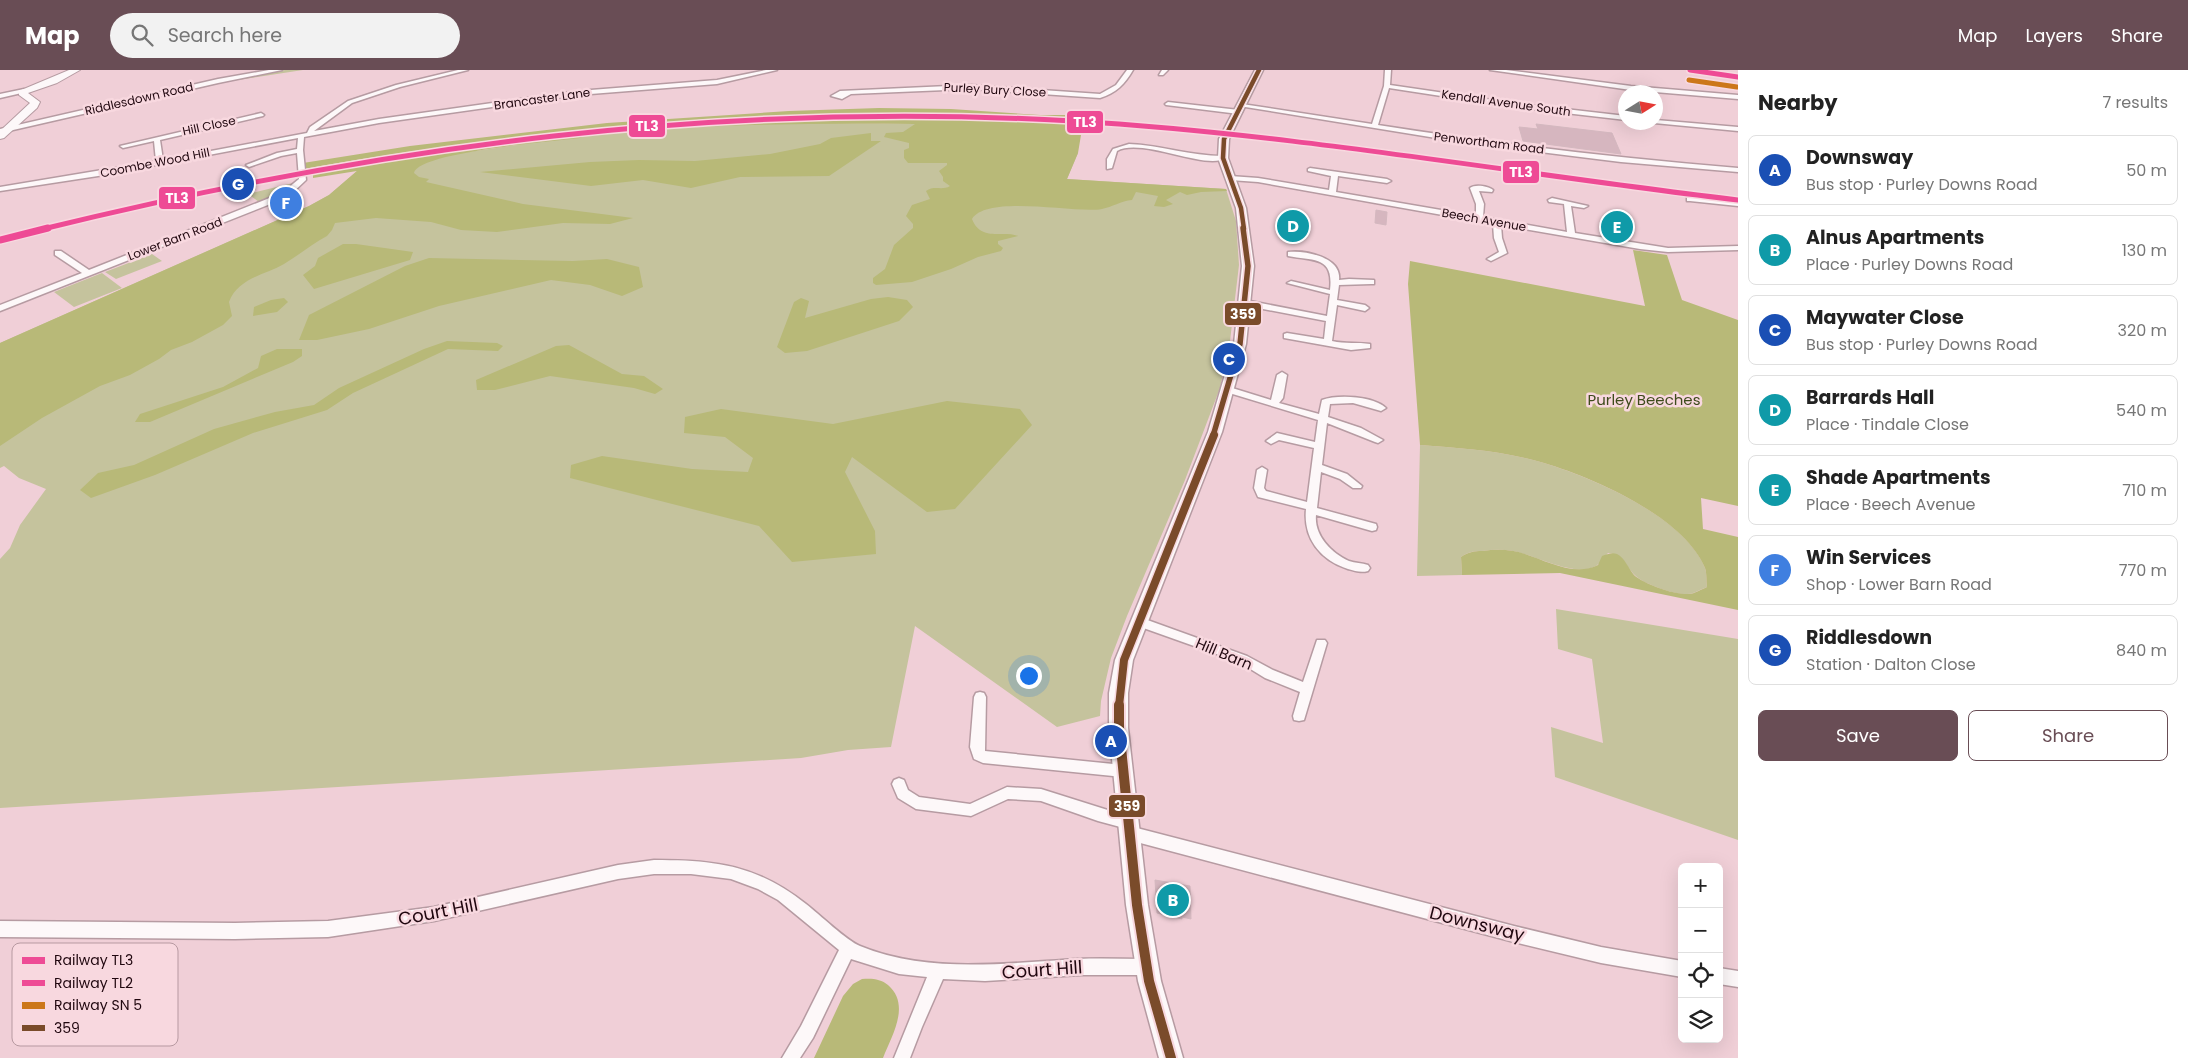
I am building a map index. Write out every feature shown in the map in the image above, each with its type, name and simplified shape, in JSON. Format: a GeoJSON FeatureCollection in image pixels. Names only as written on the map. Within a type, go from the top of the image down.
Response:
{"type":"FeatureCollection","features":[{"type":"Feature","properties":{"kind":"main road"},"geometry":{"type":"LineString","coordinates":[[0,136],[4,130],[32,108],[35,102],[22,93],[24,91],[62,73],[76,70]]}},
{"type":"Feature","properties":{"kind":"street","name":"Riddlesdown Road"},"geometry":{"type":"LineString","coordinates":[[4,130],[261,71],[279,70]]}},
{"type":"Feature","properties":{"kind":"street"},"geometry":{"type":"LineString","coordinates":[[310,133],[312,128],[350,102],[398,86],[466,70]]}},
{"type":"Feature","properties":{"kind":"street","name":"Brancaster Lane"},"geometry":{"type":"LineString","coordinates":[[310,133],[578,93],[717,82],[774,70]]}},
{"type":"Feature","properties":{"kind":"street","name":"Purley Bury Close"},"geometry":{"type":"LineString","coordinates":[[848,94],[946,87],[1100,96],[1109,94],[1124,82],[1130,70]]}},
{"type":"Feature","properties":{"kind":"street"},"geometry":{"type":"LineString","coordinates":[[1171,1058],[1146,967],[1123,771],[1119,682],[1124,660],[1197,480],[1230,390],[1240,344],[1248,266],[1244,224],[1223,158],[1228,133],[1258,70]]}},
{"type":"Feature","properties":{"kind":"street"},"geometry":{"type":"LineString","coordinates":[[1375,126],[1387,86],[1388,70]]}},
{"type":"Feature","properties":{"kind":"street"},"geometry":{"type":"LineString","coordinates":[[1493,70],[1631,88],[1738,97]]}},
{"type":"Feature","properties":{"kind":"street","name":"Kendall Avenue South"},"geometry":{"type":"LineString","coordinates":[[1387,86],[1513,105],[1618,117]]}},
{"type":"Feature","properties":{"kind":"street"},"geometry":{"type":"LineString","coordinates":[[0,96],[24,91]]}},
{"type":"Feature","properties":{"kind":"street","name":"Penwortham Road"},"geometry":{"type":"LineString","coordinates":[[1171,106],[1240,109],[1375,126],[1510,147],[1621,160],[1738,170]]}},
{"type":"Feature","properties":{"kind":"street","name":"Hill Close"},"geometry":{"type":"LineString","coordinates":[[123,146],[261,115]]}},
{"type":"Feature","properties":{"kind":"street"},"geometry":{"type":"LineString","coordinates":[[1663,123],[1738,129]]}},
{"type":"Feature","properties":{"kind":"street","name":"Coombe Wood Hill"},"geometry":{"type":"LineString","coordinates":[[0,189],[71,179],[310,133]]}},
{"type":"Feature","properties":{"kind":"street","name":"Lower Barn Road"},"geometry":{"type":"LineString","coordinates":[[0,308],[285,195],[303,180],[300,150],[301,135]]}},
{"type":"Feature","properties":{"kind":"street"},"geometry":{"type":"LineString","coordinates":[[157,138],[160,162]]}},
{"type":"Feature","properties":{"kind":"street"},"geometry":{"type":"LineString","coordinates":[[1120,166],[1109,166],[1116,149],[1122,146],[1223,158]]}},
{"type":"Feature","properties":{"kind":"street"},"geometry":{"type":"LineString","coordinates":[[249,165],[279,154],[300,150]]}},
{"type":"Feature","properties":{"kind":"street"},"geometry":{"type":"LineString","coordinates":[[1310,170],[1335,175],[1351,174],[1387,181]]}},
{"type":"Feature","properties":{"kind":"street"},"geometry":{"type":"LineString","coordinates":[[1332,194],[1335,175]]}},
{"type":"Feature","properties":{"kind":"street","name":"Beech Avenue"},"geometry":{"type":"LineString","coordinates":[[1230,178],[1258,180],[1640,247],[1668,250],[1738,248]]}},
{"type":"Feature","properties":{"kind":"street"},"geometry":{"type":"LineString","coordinates":[[1479,219],[1480,204],[1471,187],[1489,190]]}},
{"type":"Feature","properties":{"kind":"street"},"geometry":{"type":"LineString","coordinates":[[1690,199],[1738,204]]}},
{"type":"Feature","properties":{"kind":"street"},"geometry":{"type":"LineString","coordinates":[[1552,200],[1584,206]]}},
{"type":"Feature","properties":{"kind":"street"},"geometry":{"type":"LineString","coordinates":[[1567,203],[1571,235]]}},
{"type":"Feature","properties":{"kind":"street"},"geometry":{"type":"LineString","coordinates":[[1491,259],[1503,254],[1498,238],[1497,222]]}},
{"type":"Feature","properties":{"kind":"street"},"geometry":{"type":"LineString","coordinates":[[58,253],[88,273]]}},
{"type":"Feature","properties":{"kind":"street"},"geometry":{"type":"LineString","coordinates":[[1291,254],[1324,261],[1334,269],[1335,283],[1328,341]]}},
{"type":"Feature","properties":{"kind":"street"},"geometry":{"type":"LineString","coordinates":[[1335,283],[1349,281],[1371,282]]}},
{"type":"Feature","properties":{"kind":"street"},"geometry":{"type":"LineString","coordinates":[[1291,283],[1365,308]]}},
{"type":"Feature","properties":{"kind":"street"},"geometry":{"type":"LineString","coordinates":[[1245,303],[1330,319]]}},
{"type":"Feature","properties":{"kind":"street"},"geometry":{"type":"LineString","coordinates":[[1287,336],[1328,341],[1357,348],[1367,346]]}},
{"type":"Feature","properties":{"kind":"street"},"geometry":{"type":"LineString","coordinates":[[1274,403],[1278,398],[1282,375]]}},
{"type":"Feature","properties":{"kind":"street"},"geometry":{"type":"LineString","coordinates":[[1230,390],[1322,417],[1378,440]]}},
{"type":"Feature","properties":{"kind":"street"},"geometry":{"type":"LineString","coordinates":[[1364,568],[1343,564],[1326,553],[1316,541],[1310,522],[1325,402],[1329,399],[1373,404],[1381,408]]}},
{"type":"Feature","properties":{"kind":"street"},"geometry":{"type":"LineString","coordinates":[[1270,441],[1277,436],[1319,446]]}},
{"type":"Feature","properties":{"kind":"street"},"geometry":{"type":"LineString","coordinates":[[1316,467],[1346,478],[1357,486]]}},
{"type":"Feature","properties":{"kind":"street"},"geometry":{"type":"LineString","coordinates":[[1262,470],[1259,488],[1262,494],[1372,526]]}},
{"type":"Feature","properties":{"kind":"street","name":"Hill Barn"},"geometry":{"type":"LineString","coordinates":[[1139,622],[1243,659],[1269,674],[1307,689]]}},
{"type":"Feature","properties":{"kind":"street"},"geometry":{"type":"LineString","coordinates":[[1299,716],[1321,643]]}},
{"type":"Feature","properties":{"kind":"street"},"geometry":{"type":"LineString","coordinates":[[980,696],[977,747],[979,755],[1123,771]]}},
{"type":"Feature","properties":{"kind":"street","name":"Downsway"},"geometry":{"type":"LineString","coordinates":[[899,784],[907,798],[916,803],[971,810],[1007,792],[1041,795],[1129,828],[1543,941],[1678,968]]}},
{"type":"Feature","properties":{"kind":"street","name":"Court Hill"},"geometry":{"type":"LineString","coordinates":[[0,929],[253,931],[328,929],[434,914],[618,872],[686,866],[731,872],[762,883],[783,895],[848,948],[886,963],[938,971],[985,973],[1081,967],[1146,967]]}},
{"type":"Feature","properties":{"kind":"street"},"geometry":{"type":"LineString","coordinates":[[790,1058],[807,1032],[848,948]]}},
{"type":"Feature","properties":{"kind":"street"},"geometry":{"type":"LineString","coordinates":[[902,1058],[911,1032],[938,971]]}},
{"type":"Feature","properties":{"kind":"street"},"geometry":{"type":"LineString","coordinates":[[1723,977],[1738,979]]}},
{"type":"Feature","properties":{"kind":"shaded area"},"geometry":{"type":"Polygon","coordinates":[[[285,70],[303,70],[231,81],[17,130],[218,82],[285,70]]]}},
{"type":"Feature","properties":{"kind":"shaded area"},"geometry":{"type":"Polygon","coordinates":[[[790,123],[916,124],[1078,153],[1067,179],[1226,189],[1236,221],[1239,265],[1230,341],[1220,388],[1185,480],[1111,658],[1101,701],[1100,716],[1057,727],[915,626],[891,747],[848,750],[801,758],[0,808],[0,559],[10,548],[20,525],[46,489],[19,478],[4,466],[0,468],[0,343],[309,206],[329,195],[358,170],[390,163],[587,135],[668,127],[790,123]]]}},
{"type":"Feature","properties":{"kind":"shaded area"},"geometry":{"type":"Polygon","coordinates":[[[293,183],[280,193],[259,202],[248,194],[293,183]]]}},
{"type":"Feature","properties":{"kind":"shaded area"},"geometry":{"type":"Polygon","coordinates":[[[152,254],[162,261],[116,279],[105,272],[152,254]]]}},
{"type":"Feature","properties":{"kind":"shaded area"},"geometry":{"type":"Polygon","coordinates":[[[102,273],[122,288],[74,307],[54,292],[102,273]]]}},
{"type":"Feature","properties":{"kind":"shaded area"},"geometry":{"type":"Polygon","coordinates":[[[1420,445],[1451,447],[1529,459],[1564,470],[1611,489],[1658,516],[1678,532],[1694,549],[1705,568],[1707,587],[1688,594],[1661,589],[1637,577],[1618,556],[1608,553],[1596,566],[1575,569],[1566,568],[1514,551],[1476,551],[1461,557],[1462,575],[1417,576],[1420,445]]]}},
{"type":"Feature","properties":{"kind":"shaded area"},"geometry":{"type":"Polygon","coordinates":[[[1556,609],[1738,639],[1738,840],[1555,777],[1551,727],[1603,743],[1592,659],[1558,649],[1556,609]]]}},
{"type":"Feature","properties":{"kind":"green space"},"geometry":{"type":"Polygon","coordinates":[[[879,108],[1082,115],[1082,119],[985,114],[888,113],[791,115],[695,120],[598,128],[502,139],[405,152],[309,168],[305,168],[303,163],[410,146],[607,123],[789,111],[879,108]]]}},
{"type":"Feature","properties":{"kind":"green space"},"geometry":{"type":"Polygon","coordinates":[[[873,117],[1018,119],[1083,123],[1078,153],[1067,179],[1226,189],[1227,191],[1201,192],[1187,195],[1180,192],[1166,200],[1173,204],[1164,207],[1154,206],[1158,196],[1136,192],[1132,200],[1102,209],[1013,206],[995,208],[981,212],[972,219],[981,231],[1018,236],[998,241],[998,244],[1003,248],[1001,251],[978,257],[951,269],[912,282],[876,285],[873,283],[873,278],[885,269],[894,245],[913,228],[913,224],[906,216],[912,205],[930,199],[926,191],[929,189],[950,186],[943,181],[939,171],[947,163],[908,163],[904,158],[904,150],[909,148],[909,143],[884,137],[886,133],[903,132],[915,124],[792,124],[669,128],[587,135],[580,138],[462,153],[438,159],[421,166],[414,173],[419,177],[429,179],[426,182],[523,204],[633,218],[610,224],[563,223],[497,232],[461,230],[431,222],[376,218],[335,223],[327,236],[284,264],[245,282],[239,287],[229,302],[232,316],[223,325],[192,342],[171,350],[130,375],[100,386],[42,418],[0,446],[0,343],[309,206],[329,195],[357,171],[313,178],[313,175],[307,176],[309,173],[459,147],[559,135],[728,121],[873,117]]]}},
{"type":"Feature","properties":{"kind":"green space"},"geometry":{"type":"Polygon","coordinates":[[[871,133],[871,141],[881,141],[829,176],[740,177],[691,188],[643,180],[591,186],[480,172],[590,162],[639,160],[695,161],[770,154],[820,144],[831,138],[871,133]]]}},
{"type":"Feature","properties":{"kind":"green space"},"geometry":{"type":"Polygon","coordinates":[[[343,244],[413,252],[410,260],[314,289],[303,275],[315,266],[318,258],[343,244]]]}},
{"type":"Feature","properties":{"kind":"green space","name":"Purley Beeches"},"geometry":{"type":"Polygon","coordinates":[[[1633,250],[1667,255],[1682,300],[1738,320],[1738,506],[1701,498],[1703,529],[1738,537],[1738,610],[1560,573],[1462,575],[1461,557],[1474,552],[1514,551],[1571,569],[1589,568],[1598,565],[1602,556],[1613,553],[1622,558],[1634,575],[1660,588],[1675,593],[1689,594],[1707,587],[1705,568],[1694,549],[1678,532],[1658,516],[1611,489],[1564,470],[1529,459],[1451,447],[1420,445],[1408,284],[1410,261],[1645,306],[1633,250]]]}},
{"type":"Feature","properties":{"kind":"green space"},"geometry":{"type":"Polygon","coordinates":[[[429,258],[573,261],[607,259],[639,267],[643,287],[622,296],[590,285],[551,280],[439,306],[369,329],[317,340],[299,340],[309,315],[405,266],[429,258]]]}},
{"type":"Feature","properties":{"kind":"green space"},"geometry":{"type":"Polygon","coordinates":[[[888,297],[907,300],[913,307],[899,321],[807,351],[785,353],[777,347],[794,302],[801,298],[809,301],[805,318],[871,299],[888,297]]]}},
{"type":"Feature","properties":{"kind":"green space"},"geometry":{"type":"Polygon","coordinates":[[[284,298],[288,302],[277,312],[253,316],[254,307],[271,300],[284,298]]]}},
{"type":"Feature","properties":{"kind":"green space"},"geometry":{"type":"Polygon","coordinates":[[[447,341],[497,343],[503,346],[498,351],[448,349],[353,393],[327,410],[253,433],[155,475],[91,498],[80,490],[98,473],[134,465],[214,429],[275,412],[314,405],[339,388],[424,349],[447,341]]]}},
{"type":"Feature","properties":{"kind":"green space"},"geometry":{"type":"Polygon","coordinates":[[[569,345],[622,374],[644,376],[663,389],[655,394],[634,388],[550,376],[495,390],[477,390],[476,380],[556,346],[569,345]]]}},
{"type":"Feature","properties":{"kind":"green space"},"geometry":{"type":"Polygon","coordinates":[[[277,349],[302,349],[302,356],[293,362],[150,422],[135,422],[140,414],[223,387],[258,368],[261,356],[277,349]]]}},
{"type":"Feature","properties":{"kind":"green space"},"geometry":{"type":"Polygon","coordinates":[[[947,401],[1020,409],[1032,425],[955,509],[927,512],[852,457],[845,472],[875,531],[876,554],[792,562],[759,526],[570,478],[571,465],[602,456],[692,469],[748,472],[753,458],[725,437],[684,433],[685,417],[721,409],[833,424],[947,401]]]}},
{"type":"Feature","properties":{"kind":"green space"},"geometry":{"type":"Polygon","coordinates":[[[862,979],[882,981],[895,993],[898,1002],[898,1020],[883,1058],[814,1058],[843,996],[853,984],[862,979]]]}},
{"type":"Feature","properties":{"kind":"building"},"geometry":{"type":"Polygon","coordinates":[[[1536,124],[1612,133],[1621,154],[1523,141],[1519,127],[1538,129],[1536,124]]]}},
{"type":"Feature","properties":{"kind":"building"},"geometry":{"type":"Polygon","coordinates":[[[1376,210],[1387,212],[1386,225],[1375,223],[1376,210]]]}},
{"type":"Feature","properties":{"kind":"building"},"geometry":{"type":"Polygon","coordinates":[[[1288,218],[1308,221],[1306,233],[1286,230],[1288,218]]]}},
{"type":"Feature","properties":{"kind":"building"},"geometry":{"type":"Polygon","coordinates":[[[1155,880],[1190,886],[1191,919],[1182,917],[1182,919],[1157,913],[1155,880]]]}},
{"type":"Feature","properties":{"kind":"rail line","name":"TL2"},"geometry":{"type":"LineString","coordinates":[[1690,70],[1738,77]]}},
{"type":"Feature","properties":{"kind":"rail line","name":"TL3"},"geometry":{"type":"LineString","coordinates":[[0,240],[197,193],[296,173],[396,156],[564,134],[649,126],[819,117],[988,117],[1156,127],[1323,145],[1738,200]]}},
{"type":"Feature","properties":{"kind":"transit line","name":"359"},"geometry":{"type":"LineString","coordinates":[[1171,1058],[1149,981],[1137,905],[1119,728],[1119,693],[1124,660],[1215,432],[1240,344],[1248,266],[1241,208],[1223,158],[1224,139],[1259,70]]}},
{"type":"Feature","properties":{"kind":"transit line"},"geometry":{"type":"LineString","coordinates":[[1689,80],[1737,87]]}},
{"type":"Feature","properties":{"kind":"place","name":"Riddlesdown"},"geometry":{"type":"Point","coordinates":[238,184]}},
{"type":"Feature","properties":{"kind":"place","name":"Win Services"},"geometry":{"type":"Point","coordinates":[286,203]}},
{"type":"Feature","properties":{"kind":"place","name":"Barrards Hall"},"geometry":{"type":"Point","coordinates":[1293,226]}},
{"type":"Feature","properties":{"kind":"place","name":"Shade Apartments"},"geometry":{"type":"Point","coordinates":[1617,227]}},
{"type":"Feature","properties":{"kind":"place","name":"Maywater Close"},"geometry":{"type":"Point","coordinates":[1229,359]}},
{"type":"Feature","properties":{"kind":"place","name":"Downsway"},"geometry":{"type":"Point","coordinates":[1111,741]}},
{"type":"Feature","properties":{"kind":"place","name":"Alnus Apartments"},"geometry":{"type":"Point","coordinates":[1173,900]}}]}
